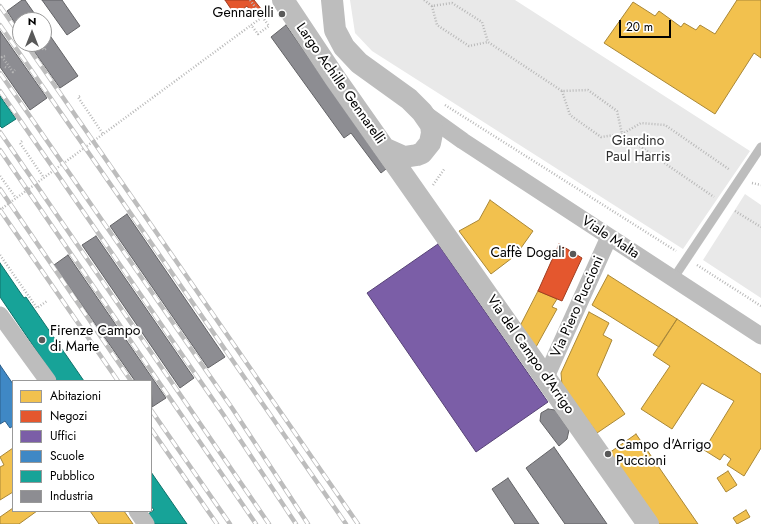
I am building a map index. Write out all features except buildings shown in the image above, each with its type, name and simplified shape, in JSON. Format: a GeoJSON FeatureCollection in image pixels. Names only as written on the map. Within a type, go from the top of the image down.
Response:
{"type":"FeatureCollection","features":[{"type":"Feature","properties":{"kind":"street","name":"Largo Achille Gennarelli"},"geometry":{"type":"LineString","coordinates":[[279,4],[386,149],[404,157],[413,157],[425,150],[432,130],[422,112],[396,88],[359,63],[344,47],[335,30],[332,0]]}},
{"type":"Feature","properties":{"kind":"street","name":"Viale Malta"},"geometry":{"type":"LineString","coordinates":[[422,112],[459,138],[761,336]]}},
{"type":"Feature","properties":{"kind":"street"},"geometry":{"type":"LineString","coordinates":[[421,187],[411,167],[434,141],[451,136],[459,138]]}},
{"type":"Feature","properties":{"kind":"street","name":"Via del Campo d'Arrigo"},"geometry":{"type":"LineString","coordinates":[[386,149],[421,187],[546,377],[648,524]]}},
{"type":"Feature","properties":{"kind":"street","name":"Via Piero Puccioni"},"geometry":{"type":"LineString","coordinates":[[546,377],[610,237]]}},
{"type":"Feature","properties":{"kind":"street"},"geometry":{"type":"LineString","coordinates":[[0,315],[47,380]]}},
{"type":"Feature","properties":{"kind":"street"},"geometry":{"type":"LineString","coordinates":[[138,512],[146,524]]}},
{"type":"Feature","properties":{"kind":"lane"},"geometry":{"type":"LineString","coordinates":[[673,279],[761,147]]}},
{"type":"Feature","properties":{"kind":"path"},"geometry":{"type":"LineString","coordinates":[[250,0],[269,26],[258,34],[251,25]]}},
{"type":"Feature","properties":{"kind":"path"},"geometry":{"type":"LineString","coordinates":[[424,0],[432,6],[437,25],[469,46],[488,42]]}},
{"type":"Feature","properties":{"kind":"path"},"geometry":{"type":"LineString","coordinates":[[432,6],[452,3],[482,22],[488,42],[562,91],[588,90],[617,111],[622,134],[761,227]]}},
{"type":"Feature","properties":{"kind":"path"},"geometry":{"type":"LineString","coordinates":[[0,210],[279,4]]}},
{"type":"Feature","properties":{"kind":"path"},"geometry":{"type":"LineString","coordinates":[[5,56],[2,57],[13,72],[15,70]]}},
{"type":"Feature","properties":{"kind":"path"},"geometry":{"type":"LineString","coordinates":[[562,91],[570,116],[601,137],[622,134],[641,123],[665,125],[734,173]]}},
{"type":"Feature","properties":{"kind":"path"},"geometry":{"type":"LineString","coordinates":[[80,96],[78,97],[103,134]]}},
{"type":"Feature","properties":{"kind":"path"},"geometry":{"type":"LineString","coordinates":[[443,103],[761,306]]}},
{"type":"Feature","properties":{"kind":"path"},"geometry":{"type":"LineString","coordinates":[[22,141],[20,143],[44,178]]}},
{"type":"Feature","properties":{"kind":"path"},"geometry":{"type":"LineString","coordinates":[[421,187],[445,168]]}},
{"type":"Feature","properties":{"kind":"path"},"geometry":{"type":"LineString","coordinates":[[0,176],[16,198]]}},
{"type":"Feature","properties":{"kind":"path"},"geometry":{"type":"LineString","coordinates":[[0,255],[37,308],[48,300]]}},
{"type":"Feature","properties":{"kind":"green space","name":"Giardino Paul Harris"},"geometry":{"type":"Polygon","coordinates":[[[350,0],[515,0],[750,151],[683,249],[372,51],[355,33],[350,0]]]}},
{"type":"Feature","properties":{"kind":"green space"},"geometry":{"type":"Polygon","coordinates":[[[745,194],[761,205],[761,298],[703,260],[745,194]]]}},
{"type":"Feature","properties":{"kind":"railway"},"geometry":{"type":"LineString","coordinates":[[0,6],[12,23]]}},
{"type":"Feature","properties":{"kind":"railway"},"geometry":{"type":"LineString","coordinates":[[0,25],[346,524]]}},
{"type":"Feature","properties":{"kind":"railway"},"geometry":{"type":"LineString","coordinates":[[32,52],[358,524]]}},
{"type":"Feature","properties":{"kind":"railway"},"geometry":{"type":"LineString","coordinates":[[0,73],[232,408],[308,524]]}},
{"type":"Feature","properties":{"kind":"railway"},"geometry":{"type":"LineString","coordinates":[[0,91],[223,414],[296,524]]}},
{"type":"Feature","properties":{"kind":"railway"},"geometry":{"type":"LineString","coordinates":[[0,132],[269,524]]}},
{"type":"Feature","properties":{"kind":"railway"},"geometry":{"type":"LineString","coordinates":[[0,150],[256,524]]}},
{"type":"Feature","properties":{"kind":"railway"},"geometry":{"type":"LineString","coordinates":[[0,189],[130,380]]}},
{"type":"Feature","properties":{"kind":"railway"},"geometry":{"type":"LineString","coordinates":[[0,210],[117,380]]}},
{"type":"Feature","properties":{"kind":"railway"},"geometry":{"type":"LineString","coordinates":[[152,411],[230,524]]}},
{"type":"Feature","properties":{"kind":"railway"},"geometry":{"type":"LineString","coordinates":[[152,430],[217,524]]}},
{"type":"Feature","properties":{"kind":"place","name":"Gennarelli"},"geometry":{"type":"Point","coordinates":[282,14]}},
{"type":"Feature","properties":{"kind":"place","name":"Caffè Dogali"},"geometry":{"type":"Point","coordinates":[573,254]}},
{"type":"Feature","properties":{"kind":"place","name":"Firenze Campo di Marte"},"geometry":{"type":"Point","coordinates":[42,340]}},
{"type":"Feature","properties":{"kind":"place","name":"Campo d'Arrigo Puccioni"},"geometry":{"type":"Point","coordinates":[608,454]}}]}
